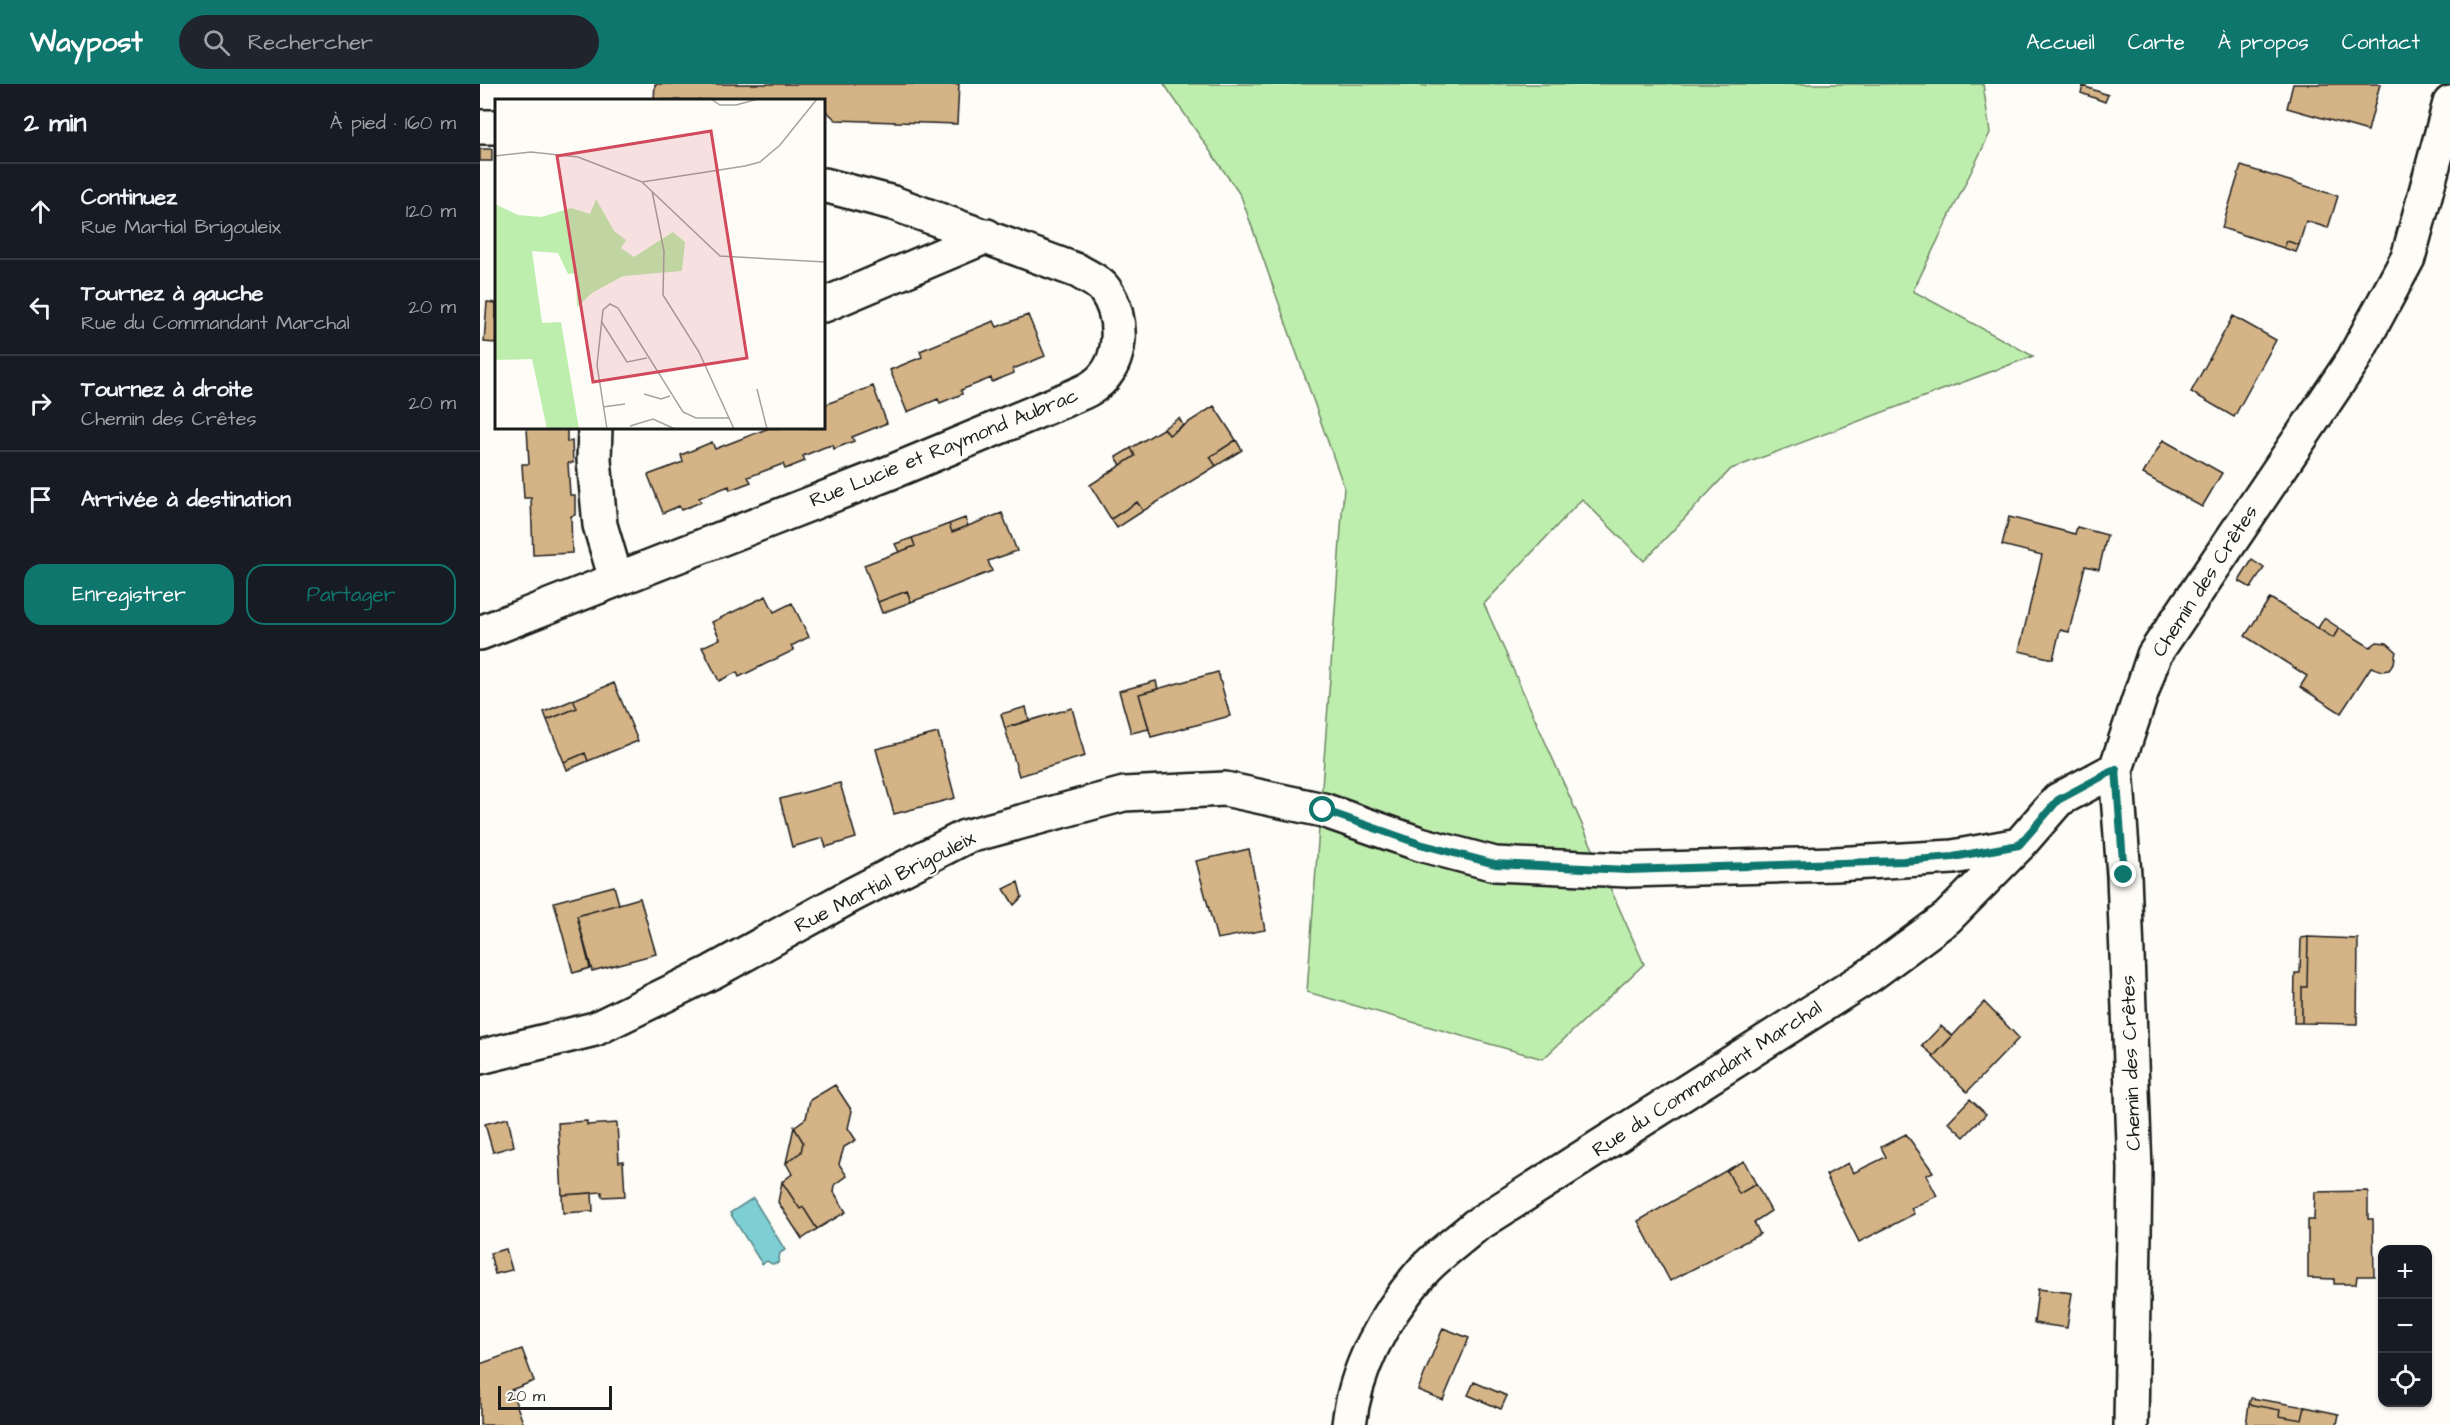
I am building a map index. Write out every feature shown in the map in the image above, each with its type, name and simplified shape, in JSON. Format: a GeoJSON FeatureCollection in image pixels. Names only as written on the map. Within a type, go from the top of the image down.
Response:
{"type":"FeatureCollection","features":[{"type":"Feature","properties":{"kind":"street","name":"Chemin des Crêtes"},"geometry":{"type":"LineString","coordinates":[[2131,1425],[2135,1170],[2124,875],[2116,769],[2154,655],[2353,360],[2408,258],[2450,103]]}},
{"type":"Feature","properties":{"kind":"street","name":"Rue Lucie et Raymond Aubrac"},"geometry":{"type":"LineString","coordinates":[[480,633],[889,473],[1074,396],[1097,384],[1113,362],[1118,339],[1116,312],[1104,288],[1078,271],[893,203],[825,185]]}},
{"type":"Feature","properties":{"kind":"street"},"geometry":{"type":"LineString","coordinates":[[825,304],[987,236]]}},
{"type":"Feature","properties":{"kind":"street"},"geometry":{"type":"LineString","coordinates":[[595,429],[594,460],[600,525],[616,579]]}},
{"type":"Feature","properties":{"kind":"street","name":"Rue du Commandant Marchal"},"geometry":{"type":"LineString","coordinates":[[1349,1425],[1351,1402],[1377,1334],[1423,1271],[1475,1226],[1870,975],[1947,918],[2019,845],[2058,800],[2116,769]]}},
{"type":"Feature","properties":{"kind":"street","name":"Rue Martial Brigouleix"},"geometry":{"type":"LineString","coordinates":[[480,1057],[595,1029],[712,972],[852,895],[965,837],[1124,794],[1225,789],[1323,810],[1420,844],[1495,864],[1628,870],[1823,865],[1953,857],[2019,845]]}},
{"type":"Feature","properties":{"kind":"green space"},"geometry":{"type":"Polygon","coordinates":[[[1164,84],[1406,84],[1427,86],[1428,84],[1983,84],[1990,133],[1913,291],[2033,356],[1731,469],[1644,561],[1582,499],[1484,604],[1644,964],[1543,1059],[1307,992],[1344,487],[1241,196],[1164,84]]]}},
{"type":"Feature","properties":{"kind":"water"},"geometry":{"type":"Polygon","coordinates":[[[753,1198],[785,1250],[780,1253],[778,1263],[772,1264],[767,1261],[762,1264],[730,1213],[753,1198]]]}},
{"type":"Feature","properties":{"kind":"building"},"geometry":{"type":"Polygon","coordinates":[[[655,84],[959,84],[957,124],[836,120],[825,110],[825,99],[654,99],[655,84]]]}},
{"type":"Feature","properties":{"kind":"building"},"geometry":{"type":"Polygon","coordinates":[[[2293,84],[2380,84],[2368,131],[2287,108],[2293,84]]]}},
{"type":"Feature","properties":{"kind":"building"},"geometry":{"type":"Polygon","coordinates":[[[2083,86],[2108,95],[2105,102],[2081,93],[2083,86]]]}},
{"type":"Feature","properties":{"kind":"building"},"geometry":{"type":"Polygon","coordinates":[[[480,149],[492,149],[492,161],[480,161],[480,149]]]}},
{"type":"Feature","properties":{"kind":"building"},"geometry":{"type":"Polygon","coordinates":[[[2241,166],[2338,196],[2328,228],[2306,221],[2299,245],[2287,241],[2284,248],[2222,228],[2241,166]]]}},
{"type":"Feature","properties":{"kind":"building"},"geometry":{"type":"Polygon","coordinates":[[[2287,241],[2299,245],[2296,252],[2284,248],[2287,241]]]}},
{"type":"Feature","properties":{"kind":"building"},"geometry":{"type":"Polygon","coordinates":[[[487,302],[495,303],[495,343],[484,342],[487,302]]]}},
{"type":"Feature","properties":{"kind":"building"},"geometry":{"type":"Polygon","coordinates":[[[1028,315],[1045,356],[1013,369],[1014,373],[992,382],[991,378],[961,390],[962,394],[940,403],[938,399],[907,412],[890,370],[922,357],[920,351],[994,321],[997,327],[1028,315]]]}},
{"type":"Feature","properties":{"kind":"building"},"geometry":{"type":"Polygon","coordinates":[[[2233,316],[2276,340],[2234,417],[2191,392],[2233,316]]]}},
{"type":"Feature","properties":{"kind":"building"},"geometry":{"type":"Polygon","coordinates":[[[873,386],[887,423],[852,437],[854,441],[834,449],[833,445],[803,456],[805,461],[785,469],[783,464],[748,477],[751,482],[730,490],[729,486],[699,498],[701,502],[681,510],[679,506],[663,513],[648,475],[683,462],[681,455],[712,442],[715,449],[766,429],[825,429],[825,405],[873,386]]]}},
{"type":"Feature","properties":{"kind":"building"},"geometry":{"type":"Polygon","coordinates":[[[1214,406],[1236,440],[1210,457],[1216,466],[1143,511],[1137,502],[1111,519],[1090,485],[1135,456],[1131,448],[1164,428],[1169,435],[1214,406]]]}},
{"type":"Feature","properties":{"kind":"building"},"geometry":{"type":"Polygon","coordinates":[[[1179,418],[1183,425],[1169,435],[1164,428],[1179,418]]]}},
{"type":"Feature","properties":{"kind":"building"},"geometry":{"type":"Polygon","coordinates":[[[527,429],[567,429],[567,442],[572,441],[573,463],[568,463],[570,495],[575,495],[575,515],[571,516],[572,553],[533,555],[531,498],[524,498],[522,464],[529,464],[527,429]]]}},
{"type":"Feature","properties":{"kind":"building"},"geometry":{"type":"Polygon","coordinates":[[[1236,440],[1242,450],[1216,466],[1210,457],[1236,440]]]}},
{"type":"Feature","properties":{"kind":"building"},"geometry":{"type":"Polygon","coordinates":[[[2163,440],[2222,473],[2202,507],[2143,474],[2163,440]]]}},
{"type":"Feature","properties":{"kind":"building"},"geometry":{"type":"Polygon","coordinates":[[[1131,448],[1135,456],[1121,465],[1116,457],[1131,448]]]}},
{"type":"Feature","properties":{"kind":"building"},"geometry":{"type":"Polygon","coordinates":[[[1137,502],[1143,511],[1117,528],[1111,519],[1137,502]]]}},
{"type":"Feature","properties":{"kind":"building"},"geometry":{"type":"Polygon","coordinates":[[[1002,513],[1017,551],[988,561],[992,571],[911,602],[907,591],[878,602],[864,565],[915,546],[912,538],[949,524],[952,532],[1002,513]]]}},
{"type":"Feature","properties":{"kind":"building"},"geometry":{"type":"Polygon","coordinates":[[[2009,517],[2075,534],[2077,527],[2107,535],[2099,569],[2085,566],[2069,632],[2060,630],[2053,659],[2019,651],[2042,555],[2002,545],[2009,517]]]}},
{"type":"Feature","properties":{"kind":"building"},"geometry":{"type":"Polygon","coordinates":[[[965,518],[968,526],[952,532],[949,524],[965,518]]]}},
{"type":"Feature","properties":{"kind":"building"},"geometry":{"type":"Polygon","coordinates":[[[912,538],[915,546],[899,552],[895,544],[912,538]]]}},
{"type":"Feature","properties":{"kind":"building"},"geometry":{"type":"Polygon","coordinates":[[[2252,560],[2264,568],[2251,588],[2239,581],[2252,560]]]}},
{"type":"Feature","properties":{"kind":"building"},"geometry":{"type":"Polygon","coordinates":[[[907,591],[911,602],[882,613],[878,602],[907,591]]]}},
{"type":"Feature","properties":{"kind":"building"},"geometry":{"type":"Polygon","coordinates":[[[766,596],[774,612],[792,603],[809,637],[791,646],[794,650],[739,677],[737,672],[719,681],[702,647],[720,639],[712,622],[766,596]]]}},
{"type":"Feature","properties":{"kind":"building"},"geometry":{"type":"Polygon","coordinates":[[[2270,598],[2333,638],[2339,628],[2370,647],[2377,642],[2387,643],[2396,651],[2394,663],[2389,670],[2382,671],[2371,667],[2341,713],[2300,687],[2307,676],[2245,636],[2270,598]]]}},
{"type":"Feature","properties":{"kind":"building"},"geometry":{"type":"Polygon","coordinates":[[[2324,618],[2339,628],[2333,638],[2318,628],[2324,618]]]}},
{"type":"Feature","properties":{"kind":"building"},"geometry":{"type":"Polygon","coordinates":[[[1218,672],[1230,716],[1151,737],[1139,694],[1218,672]]]}},
{"type":"Feature","properties":{"kind":"building"},"geometry":{"type":"Polygon","coordinates":[[[1156,681],[1158,689],[1139,694],[1149,729],[1131,733],[1119,691],[1156,681]]]}},
{"type":"Feature","properties":{"kind":"building"},"geometry":{"type":"Polygon","coordinates":[[[614,683],[638,741],[588,761],[585,753],[564,762],[547,720],[577,708],[573,700],[614,683]]]}},
{"type":"Feature","properties":{"kind":"building"},"geometry":{"type":"Polygon","coordinates":[[[573,700],[577,708],[547,720],[544,712],[573,700]]]}},
{"type":"Feature","properties":{"kind":"building"},"geometry":{"type":"Polygon","coordinates":[[[1026,707],[1029,720],[1005,728],[1001,714],[1026,707]]]}},
{"type":"Feature","properties":{"kind":"building"},"geometry":{"type":"Polygon","coordinates":[[[1072,708],[1085,756],[1019,776],[1005,728],[1072,708]]]}},
{"type":"Feature","properties":{"kind":"building"},"geometry":{"type":"Polygon","coordinates":[[[938,733],[955,798],[894,814],[876,749],[938,733]]]}},
{"type":"Feature","properties":{"kind":"building"},"geometry":{"type":"Polygon","coordinates":[[[585,753],[588,761],[567,770],[564,762],[585,753]]]}},
{"type":"Feature","properties":{"kind":"building"},"geometry":{"type":"Polygon","coordinates":[[[840,783],[856,838],[826,847],[823,838],[792,847],[780,799],[840,783]]]}},
{"type":"Feature","properties":{"kind":"building"},"geometry":{"type":"Polygon","coordinates":[[[1249,849],[1265,930],[1217,939],[1196,861],[1249,849]]]}},
{"type":"Feature","properties":{"kind":"building"},"geometry":{"type":"Polygon","coordinates":[[[1018,882],[1022,897],[1014,905],[1004,889],[1018,882]]]}},
{"type":"Feature","properties":{"kind":"building"},"geometry":{"type":"Polygon","coordinates":[[[614,886],[619,904],[577,916],[590,968],[573,973],[554,902],[614,886]]]}},
{"type":"Feature","properties":{"kind":"building"},"geometry":{"type":"Polygon","coordinates":[[[640,898],[656,954],[592,971],[577,916],[640,898]]]}},
{"type":"Feature","properties":{"kind":"building"},"geometry":{"type":"Polygon","coordinates":[[[2308,937],[2358,939],[2357,1024],[2302,1023],[2302,987],[2307,987],[2308,937]]]}},
{"type":"Feature","properties":{"kind":"building"},"geometry":{"type":"Polygon","coordinates":[[[2308,937],[2307,987],[2302,987],[2302,1023],[2294,1023],[2295,973],[2300,973],[2301,938],[2308,937]]]}},
{"type":"Feature","properties":{"kind":"building"},"geometry":{"type":"Polygon","coordinates":[[[1984,1002],[2019,1038],[1967,1092],[1933,1057],[1984,1002]]]}},
{"type":"Feature","properties":{"kind":"building"},"geometry":{"type":"Polygon","coordinates":[[[1941,1026],[1952,1036],[1934,1056],[1922,1046],[1941,1026]]]}},
{"type":"Feature","properties":{"kind":"building"},"geometry":{"type":"Polygon","coordinates":[[[835,1085],[852,1111],[848,1128],[856,1140],[844,1147],[839,1164],[847,1176],[835,1185],[834,1192],[846,1212],[817,1229],[803,1207],[800,1209],[782,1182],[792,1174],[786,1163],[801,1152],[803,1142],[794,1127],[806,1118],[810,1100],[835,1085]]]}},
{"type":"Feature","properties":{"kind":"building"},"geometry":{"type":"Polygon","coordinates":[[[1970,1099],[1986,1114],[1964,1137],[1948,1122],[1970,1099]]]}},
{"type":"Feature","properties":{"kind":"building"},"geometry":{"type":"Polygon","coordinates":[[[508,1118],[514,1146],[493,1152],[485,1124],[508,1118]]]}},
{"type":"Feature","properties":{"kind":"building"},"geometry":{"type":"Polygon","coordinates":[[[587,1121],[587,1125],[617,1123],[619,1162],[623,1161],[625,1196],[602,1197],[602,1192],[562,1195],[558,1123],[587,1121]]]}},
{"type":"Feature","properties":{"kind":"building"},"geometry":{"type":"Polygon","coordinates":[[[794,1127],[803,1142],[801,1152],[786,1163],[794,1127]]]}},
{"type":"Feature","properties":{"kind":"building"},"geometry":{"type":"Polygon","coordinates":[[[1906,1134],[1933,1172],[1926,1175],[1937,1196],[1911,1208],[1914,1214],[1859,1242],[1826,1175],[1848,1163],[1853,1173],[1886,1157],[1881,1147],[1906,1134]]]}},
{"type":"Feature","properties":{"kind":"building"},"geometry":{"type":"Polygon","coordinates":[[[1744,1161],[1756,1184],[1739,1194],[1727,1170],[1744,1161]]]}},
{"type":"Feature","properties":{"kind":"building"},"geometry":{"type":"Polygon","coordinates":[[[1727,1170],[1739,1194],[1756,1184],[1771,1211],[1754,1222],[1760,1234],[1670,1281],[1638,1221],[1727,1170]]]}},
{"type":"Feature","properties":{"kind":"building"},"geometry":{"type":"Polygon","coordinates":[[[782,1182],[800,1209],[803,1207],[817,1229],[802,1239],[778,1202],[782,1182]]]}},
{"type":"Feature","properties":{"kind":"building"},"geometry":{"type":"Polygon","coordinates":[[[2368,1191],[2368,1219],[2373,1219],[2374,1276],[2357,1276],[2356,1284],[2334,1284],[2334,1279],[2308,1278],[2308,1220],[2314,1220],[2315,1192],[2368,1191]]]}},
{"type":"Feature","properties":{"kind":"building"},"geometry":{"type":"Polygon","coordinates":[[[592,1193],[593,1211],[563,1213],[562,1195],[592,1193]]]}},
{"type":"Feature","properties":{"kind":"building"},"geometry":{"type":"Polygon","coordinates":[[[506,1249],[512,1270],[495,1274],[490,1253],[506,1249]]]}},
{"type":"Feature","properties":{"kind":"building"},"geometry":{"type":"Polygon","coordinates":[[[2038,1289],[2072,1293],[2067,1328],[2034,1323],[2038,1289]]]}},
{"type":"Feature","properties":{"kind":"building"},"geometry":{"type":"Polygon","coordinates":[[[1443,1328],[1469,1338],[1443,1400],[1418,1390],[1443,1328]]]}},
{"type":"Feature","properties":{"kind":"building"},"geometry":{"type":"Polygon","coordinates":[[[522,1349],[534,1381],[511,1390],[524,1425],[480,1425],[480,1364],[522,1349]]]}},
{"type":"Feature","properties":{"kind":"building"},"geometry":{"type":"Polygon","coordinates":[[[1474,1382],[1507,1396],[1501,1409],[1468,1395],[1474,1382]]]}},
{"type":"Feature","properties":{"kind":"building"},"geometry":{"type":"Polygon","coordinates":[[[2251,1398],[2305,1407],[2302,1420],[2279,1416],[2280,1410],[2249,1404],[2251,1398]]]}},
{"type":"Feature","properties":{"kind":"building"},"geometry":{"type":"Polygon","coordinates":[[[2249,1404],[2280,1410],[2279,1416],[2302,1420],[2305,1407],[2339,1414],[2337,1425],[2246,1425],[2249,1404]]]}},
{"type":"Feature","properties":{"kind":"route"},"geometry":{"type":"LineString","coordinates":[[1323,810],[1420,844],[1495,864],[1628,870],[1903,861],[1953,857],[2019,845],[2058,800],[2116,769],[2124,875]]}}]}
